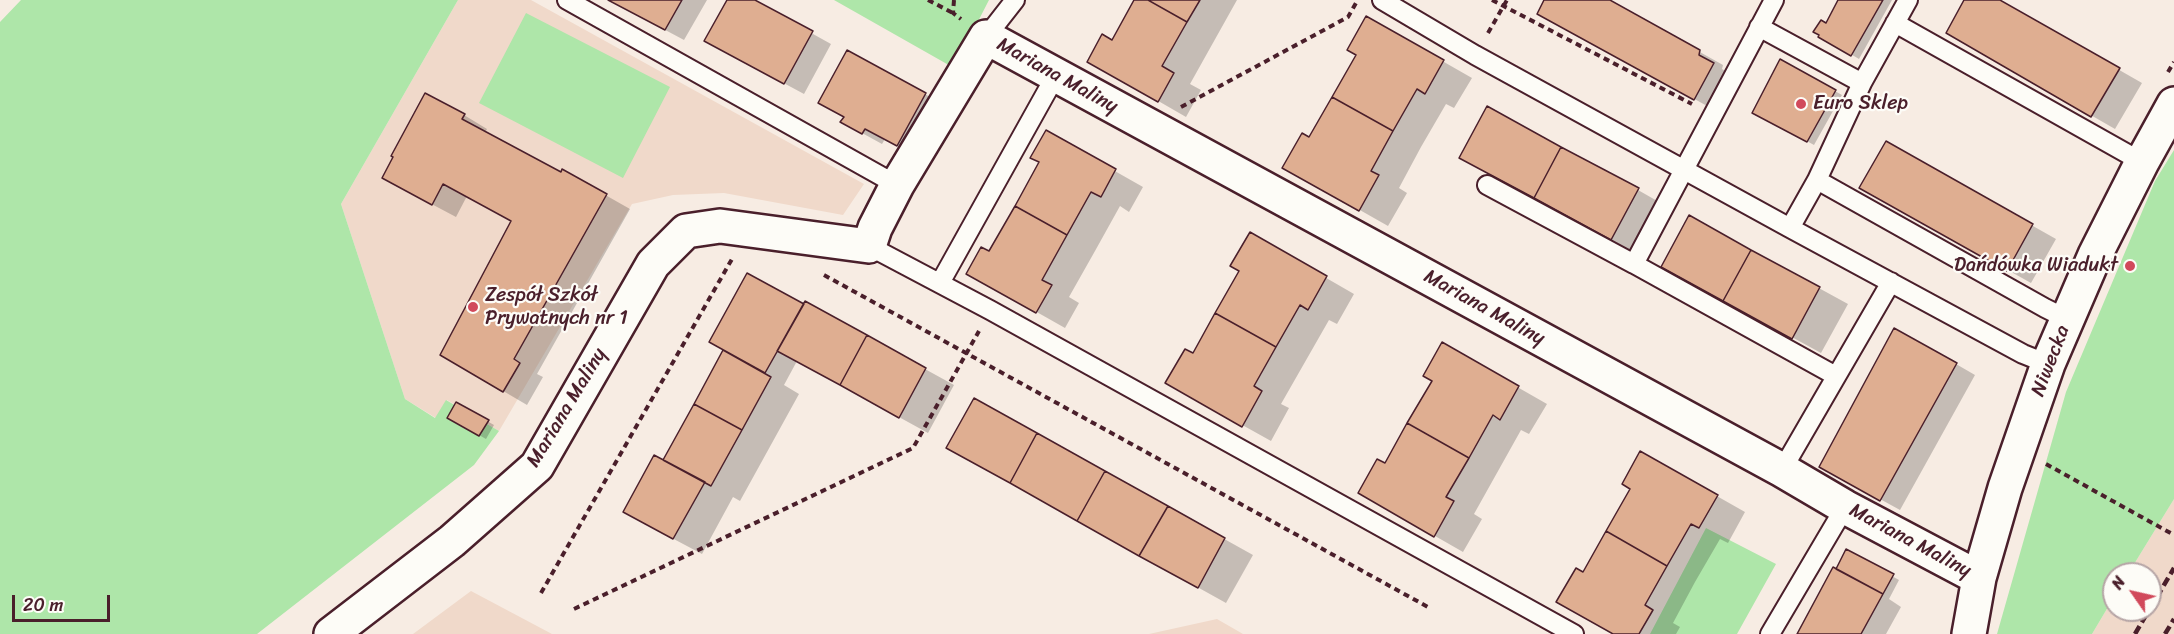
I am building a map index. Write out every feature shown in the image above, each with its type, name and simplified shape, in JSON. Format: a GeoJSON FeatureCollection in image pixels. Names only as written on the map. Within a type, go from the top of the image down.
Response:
{"type":"FeatureCollection","features":[{"type":"Feature","properties":{"kind":"street","name":"Mariana Maliny"},"geometry":{"type":"LineString","coordinates":[[331,634],[452,541],[537,466],[653,264],[686,231],[720,226],[869,246],[875,228],[897,185],[986,37],[1979,578]]}},
{"type":"Feature","properties":{"kind":"street","name":"Niwecka"},"geometry":{"type":"LineString","coordinates":[[1969,634],[1979,578],[2005,488],[2048,364],[2095,255],[2174,104]]}},
{"type":"Feature","properties":{"kind":"lane"},"geometry":{"type":"LineString","coordinates":[[567,0],[897,185]]}},
{"type":"Feature","properties":{"kind":"lane"},"geometry":{"type":"LineString","coordinates":[[986,37],[1015,0]]}},
{"type":"Feature","properties":{"kind":"lane"},"geometry":{"type":"LineString","coordinates":[[1382,0],[1475,56],[2023,354],[2048,364]]}},
{"type":"Feature","properties":{"kind":"lane"},"geometry":{"type":"LineString","coordinates":[[1634,264],[1774,0]]}},
{"type":"Feature","properties":{"kind":"lane"},"geometry":{"type":"LineString","coordinates":[[1790,228],[1817,180],[1862,83],[1908,0]]}},
{"type":"Feature","properties":{"kind":"lane"},"geometry":{"type":"LineString","coordinates":[[1895,22],[2142,162]]}},
{"type":"Feature","properties":{"kind":"lane"},"geometry":{"type":"LineString","coordinates":[[1759,27],[1862,83]]}},
{"type":"Feature","properties":{"kind":"lane"},"geometry":{"type":"LineString","coordinates":[[940,283],[1056,75]]}},
{"type":"Feature","properties":{"kind":"lane"},"geometry":{"type":"LineString","coordinates":[[1817,180],[2067,319]]}},
{"type":"Feature","properties":{"kind":"lane"},"geometry":{"type":"LineString","coordinates":[[1487,185],[1836,376]]}},
{"type":"Feature","properties":{"kind":"lane"},"geometry":{"type":"LineString","coordinates":[[869,246],[990,310],[1574,634]]}},
{"type":"Feature","properties":{"kind":"lane"},"geometry":{"type":"LineString","coordinates":[[1782,470],[1891,282]]}},
{"type":"Feature","properties":{"kind":"lane"},"geometry":{"type":"LineString","coordinates":[[1770,634],[1845,507]]}},
{"type":"Feature","properties":{"kind":"path"},"geometry":{"type":"LineString","coordinates":[[928,0],[953,13]]}},
{"type":"Feature","properties":{"kind":"path"},"geometry":{"type":"LineString","coordinates":[[1158,131],[1168,114],[1348,17],[1358,0]]}},
{"type":"Feature","properties":{"kind":"path"},"geometry":{"type":"LineString","coordinates":[[1492,0],[1714,115]]}},
{"type":"Feature","properties":{"kind":"path"},"geometry":{"type":"LineString","coordinates":[[1475,56],[1507,0]]}},
{"type":"Feature","properties":{"kind":"path"},"geometry":{"type":"LineString","coordinates":[[541,592],[735,253]]}},
{"type":"Feature","properties":{"kind":"path"},"geometry":{"type":"LineString","coordinates":[[819,272],[1428,608]]}},
{"type":"Feature","properties":{"kind":"path"},"geometry":{"type":"LineString","coordinates":[[574,609],[913,448],[990,310]]}},
{"type":"Feature","properties":{"kind":"path"},"geometry":{"type":"LineString","coordinates":[[2040,461],[2174,536]]}},
{"type":"Feature","properties":{"kind":"shaded area","name":"Zespół Szkół Prywatnych nr 1"},"geometry":{"type":"Polygon","coordinates":[[[458,0],[531,0],[864,184],[843,215],[724,193],[673,195],[632,204],[499,431],[447,400],[436,418],[405,399],[341,204],[458,0]]]}},
{"type":"Feature","properties":{"kind":"shaded area"},"geometry":{"type":"Polygon","coordinates":[[[2174,499],[2174,634],[2092,634],[2102,617],[2102,622],[2162,622],[2162,562],[2135,562],[2174,499]]]}},
{"type":"Feature","properties":{"kind":"shaded area"},"geometry":{"type":"Polygon","coordinates":[[[471,591],[552,634],[413,634],[471,591]]]}},
{"type":"Feature","properties":{"kind":"shaded area"},"geometry":{"type":"Polygon","coordinates":[[[1217,619],[1243,634],[1149,634],[1217,619]]]}},
{"type":"Feature","properties":{"kind":"green space"},"geometry":{"type":"Polygon","coordinates":[[[21,0],[458,0],[341,204],[405,399],[435,418],[446,400],[499,431],[474,465],[257,634],[0,634],[0,22],[21,0]]]}},
{"type":"Feature","properties":{"kind":"green space"},"geometry":{"type":"Polygon","coordinates":[[[834,0],[989,0],[954,68],[834,0]]]}},
{"type":"Feature","properties":{"kind":"green space"},"geometry":{"type":"Polygon","coordinates":[[[526,13],[670,87],[623,178],[479,103],[526,13]]]}},
{"type":"Feature","properties":{"kind":"green space"},"geometry":{"type":"Polygon","coordinates":[[[2174,150],[2174,499],[2135,562],[2102,562],[2102,617],[2092,634],[1997,634],[2066,392],[2155,181],[2174,150]]]}},
{"type":"Feature","properties":{"kind":"green space"},"geometry":{"type":"Polygon","coordinates":[[[1706,528],[1776,564],[1737,634],[1650,634],[1706,528]]]}},
{"type":"Feature","properties":{"kind":"building"},"geometry":{"type":"Polygon","coordinates":[[[608,0],[682,0],[665,30],[608,0]]]}},
{"type":"Feature","properties":{"kind":"building"},"geometry":{"type":"Polygon","coordinates":[[[727,0],[755,0],[813,31],[784,84],[704,41],[727,0]]]}},
{"type":"Feature","properties":{"kind":"building"},"geometry":{"type":"Polygon","coordinates":[[[1134,0],[1148,0],[1187,22],[1162,66],[1174,73],[1158,102],[1087,62],[1102,34],[1112,40],[1134,0]]]}},
{"type":"Feature","properties":{"kind":"building"},"geometry":{"type":"Polygon","coordinates":[[[1148,0],[1200,0],[1187,22],[1148,0]]]}},
{"type":"Feature","properties":{"kind":"building"},"geometry":{"type":"Polygon","coordinates":[[[1544,0],[1610,0],[1700,50],[1699,55],[1714,63],[1694,100],[1537,14],[1544,0]]]}},
{"type":"Feature","properties":{"kind":"building"},"geometry":{"type":"Polygon","coordinates":[[[1838,0],[1883,0],[1851,56],[1813,32],[1821,20],[1826,23],[1838,0]]]}},
{"type":"Feature","properties":{"kind":"building"},"geometry":{"type":"Polygon","coordinates":[[[1964,0],[2000,0],[2120,68],[2091,117],[1946,33],[1964,0]]]}},
{"type":"Feature","properties":{"kind":"building"},"geometry":{"type":"Polygon","coordinates":[[[1366,16],[1444,60],[1425,94],[1417,89],[1393,131],[1332,97],[1356,55],[1347,50],[1366,16]]]}},
{"type":"Feature","properties":{"kind":"building"},"geometry":{"type":"Polygon","coordinates":[[[847,50],[926,93],[897,146],[865,129],[862,134],[840,122],[844,117],[818,103],[847,50]]]}},
{"type":"Feature","properties":{"kind":"building"},"geometry":{"type":"Polygon","coordinates":[[[1780,59],[1836,90],[1807,142],[1752,113],[1780,59]]]}},
{"type":"Feature","properties":{"kind":"building"},"geometry":{"type":"Polygon","coordinates":[[[425,93],[465,114],[462,119],[607,194],[514,359],[520,363],[503,392],[440,355],[511,221],[443,184],[432,205],[382,178],[393,157],[391,156],[425,93]]]}},
{"type":"Feature","properties":{"kind":"building"},"geometry":{"type":"Polygon","coordinates":[[[1332,97],[1393,131],[1371,171],[1379,175],[1359,211],[1282,168],[1302,133],[1309,137],[1332,97]]]}},
{"type":"Feature","properties":{"kind":"building"},"geometry":{"type":"Polygon","coordinates":[[[1487,106],[1561,147],[1534,198],[1459,158],[1487,106]]]}},
{"type":"Feature","properties":{"kind":"building"},"geometry":{"type":"Polygon","coordinates":[[[1046,130],[1116,169],[1101,197],[1091,192],[1067,235],[1015,206],[1039,162],[1030,158],[1046,130]]]}},
{"type":"Feature","properties":{"kind":"building"},"geometry":{"type":"Polygon","coordinates":[[[1886,141],[2033,224],[2007,271],[1859,188],[1886,141]]]}},
{"type":"Feature","properties":{"kind":"building"},"geometry":{"type":"Polygon","coordinates":[[[1561,147],[1639,188],[1611,240],[1534,198],[1561,147]]]}},
{"type":"Feature","properties":{"kind":"building"},"geometry":{"type":"Polygon","coordinates":[[[1015,206],[1067,235],[1042,280],[1052,285],[1036,313],[966,274],[981,247],[989,251],[1015,206]]]}},
{"type":"Feature","properties":{"kind":"building"},"geometry":{"type":"Polygon","coordinates":[[[1689,215],[1751,250],[1723,301],[1661,267],[1689,215]]]}},
{"type":"Feature","properties":{"kind":"building"},"geometry":{"type":"Polygon","coordinates":[[[1250,232],[1327,276],[1308,310],[1300,305],[1276,347],[1215,313],[1239,271],[1230,266],[1250,232]]]}},
{"type":"Feature","properties":{"kind":"building"},"geometry":{"type":"Polygon","coordinates":[[[1751,250],[1820,287],[1792,339],[1723,301],[1751,250]]]}},
{"type":"Feature","properties":{"kind":"building"},"geometry":{"type":"Polygon","coordinates":[[[747,273],[804,304],[765,373],[709,342],[747,273]]]}},
{"type":"Feature","properties":{"kind":"building"},"geometry":{"type":"Polygon","coordinates":[[[805,301],[867,335],[840,385],[777,351],[805,301]]]}},
{"type":"Feature","properties":{"kind":"building"},"geometry":{"type":"Polygon","coordinates":[[[1215,313],[1276,347],[1254,386],[1262,391],[1242,427],[1165,383],[1185,349],[1193,353],[1215,313]]]}},
{"type":"Feature","properties":{"kind":"building"},"geometry":{"type":"Polygon","coordinates":[[[1894,328],[1957,363],[1880,501],[1819,467],[1894,328]]]}},
{"type":"Feature","properties":{"kind":"building"},"geometry":{"type":"Polygon","coordinates":[[[867,335],[926,368],[899,418],[840,385],[867,335]]]}},
{"type":"Feature","properties":{"kind":"building"},"geometry":{"type":"Polygon","coordinates":[[[1442,342],[1519,386],[1500,420],[1493,415],[1469,458],[1407,423],[1432,381],[1423,376],[1442,342]]]}},
{"type":"Feature","properties":{"kind":"building"},"geometry":{"type":"Polygon","coordinates":[[[723,350],[771,377],[742,430],[694,404],[723,350]]]}},
{"type":"Feature","properties":{"kind":"building"},"geometry":{"type":"Polygon","coordinates":[[[974,398],[1037,433],[1010,483],[946,448],[974,398]]]}},
{"type":"Feature","properties":{"kind":"building"},"geometry":{"type":"Polygon","coordinates":[[[456,402],[489,420],[479,436],[447,418],[456,402]]]}},
{"type":"Feature","properties":{"kind":"building"},"geometry":{"type":"Polygon","coordinates":[[[694,404],[742,430],[711,486],[663,460],[694,404]]]}},
{"type":"Feature","properties":{"kind":"building"},"geometry":{"type":"Polygon","coordinates":[[[1407,423],[1469,458],[1446,497],[1454,501],[1434,537],[1358,493],[1377,459],[1385,463],[1407,423]]]}},
{"type":"Feature","properties":{"kind":"building"},"geometry":{"type":"Polygon","coordinates":[[[1037,433],[1105,471],[1077,521],[1010,483],[1037,433]]]}},
{"type":"Feature","properties":{"kind":"building"},"geometry":{"type":"Polygon","coordinates":[[[1640,451],[1718,495],[1699,528],[1691,524],[1667,566],[1606,531],[1630,489],[1622,484],[1640,451]]]}},
{"type":"Feature","properties":{"kind":"building"},"geometry":{"type":"Polygon","coordinates":[[[654,455],[705,482],[673,539],[623,512],[654,455]]]}},
{"type":"Feature","properties":{"kind":"building"},"geometry":{"type":"Polygon","coordinates":[[[1105,471],[1168,506],[1139,556],[1077,521],[1105,471]]]}},
{"type":"Feature","properties":{"kind":"building"},"geometry":{"type":"Polygon","coordinates":[[[1168,506],[1225,538],[1198,588],[1139,556],[1168,506]]]}},
{"type":"Feature","properties":{"kind":"building"},"geometry":{"type":"Polygon","coordinates":[[[1606,531],[1667,566],[1645,605],[1653,610],[1639,634],[1613,634],[1556,602],[1576,568],[1583,572],[1606,531]]]}},
{"type":"Feature","properties":{"kind":"building"},"geometry":{"type":"Polygon","coordinates":[[[1846,549],[1894,574],[1883,594],[1836,569],[1846,549]]]}},
{"type":"Feature","properties":{"kind":"building"},"geometry":{"type":"Polygon","coordinates":[[[1833,567],[1883,594],[1861,634],[1797,634],[1833,567]]]}},
{"type":"Feature","properties":{"kind":"railway"},"geometry":{"type":"LineString","coordinates":[[2162,588],[2174,568]]}},
{"type":"Feature","properties":{"kind":"railway"},"geometry":{"type":"LineString","coordinates":[[2165,634],[2174,619]]}},
{"type":"Feature","properties":{"kind":"railway"},"geometry":{"type":"LineString","coordinates":[[2135,634],[2142,622]]}},
{"type":"Feature","properties":{"kind":"place","name":"Euro Sklep"},"geometry":{"type":"Point","coordinates":[1801,104]}},
{"type":"Feature","properties":{"kind":"place","name":"Dańdówka Wiadukt"},"geometry":{"type":"Point","coordinates":[2130,266]}},
{"type":"Feature","properties":{"kind":"place","name":"Zespół Szkół Prywatnych nr 1"},"geometry":{"type":"Point","coordinates":[473,307]}}]}
